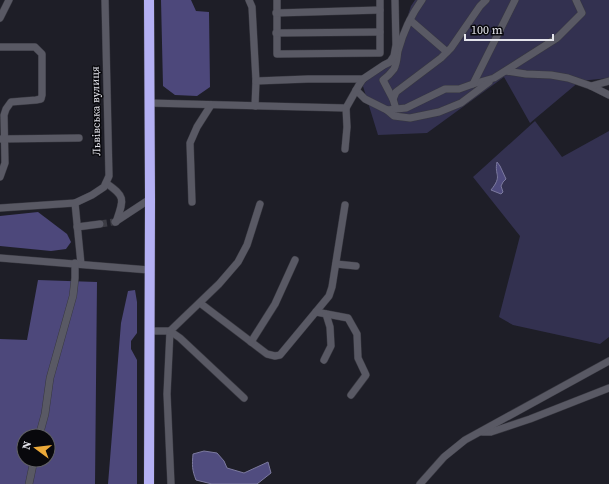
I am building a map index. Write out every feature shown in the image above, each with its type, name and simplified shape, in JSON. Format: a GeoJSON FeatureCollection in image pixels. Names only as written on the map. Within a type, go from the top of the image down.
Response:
{"type":"FeatureCollection","features":[{"type":"Feature","properties":{"kind":"highway"},"geometry":{"type":"LineString","coordinates":[[149,0],[149,484]]}},
{"type":"Feature","properties":{"kind":"street"},"geometry":{"type":"LineString","coordinates":[[0,18],[9,0]]}},
{"type":"Feature","properties":{"kind":"street","name":"Львівська вулиця"},"geometry":{"type":"LineString","coordinates":[[105,0],[108,176],[106,183]]}},
{"type":"Feature","properties":{"kind":"street"},"geometry":{"type":"LineString","coordinates":[[249,0],[252,7],[256,106]]}},
{"type":"Feature","properties":{"kind":"street"},"geometry":{"type":"LineString","coordinates":[[277,0],[277,54],[380,53],[380,0]]}},
{"type":"Feature","properties":{"kind":"street"},"geometry":{"type":"LineString","coordinates":[[345,149],[347,127],[346,108],[363,79],[384,64],[390,62],[394,56],[396,45],[395,0]]}},
{"type":"Feature","properties":{"kind":"street"},"geometry":{"type":"LineString","coordinates":[[396,109],[393,99],[383,80],[394,68],[398,52],[410,20],[415,9],[422,0]]}},
{"type":"Feature","properties":{"kind":"street"},"geometry":{"type":"LineString","coordinates":[[393,99],[396,92],[441,58],[451,48],[480,6],[486,0]]}},
{"type":"Feature","properties":{"kind":"street"},"geometry":{"type":"LineString","coordinates":[[473,84],[515,0]]}},
{"type":"Feature","properties":{"kind":"street"},"geometry":{"type":"LineString","coordinates":[[356,90],[365,99],[387,110],[394,116],[410,118],[439,112],[461,104],[494,78],[557,38],[582,13],[576,0]]}},
{"type":"Feature","properties":{"kind":"street"},"geometry":{"type":"LineString","coordinates":[[276,13],[380,10]]}},
{"type":"Feature","properties":{"kind":"street"},"geometry":{"type":"LineString","coordinates":[[410,20],[447,52]]}},
{"type":"Feature","properties":{"kind":"street"},"geometry":{"type":"LineString","coordinates":[[276,33],[380,32]]}},
{"type":"Feature","properties":{"kind":"street"},"geometry":{"type":"LineString","coordinates":[[0,47],[35,47],[42,54],[41,99],[11,102],[6,109],[2,139],[5,164],[0,177]]}},
{"type":"Feature","properties":{"kind":"street"},"geometry":{"type":"LineString","coordinates":[[506,70],[526,74],[551,75],[568,78],[591,86],[609,95]]}},
{"type":"Feature","properties":{"kind":"street"},"geometry":{"type":"LineString","coordinates":[[387,110],[406,108],[445,89],[459,89],[494,78]]}},
{"type":"Feature","properties":{"kind":"street"},"geometry":{"type":"LineString","coordinates":[[256,81],[363,79]]}},
{"type":"Feature","properties":{"kind":"street"},"geometry":{"type":"LineString","coordinates":[[591,86],[609,81]]}},
{"type":"Feature","properties":{"kind":"street"},"geometry":{"type":"LineString","coordinates":[[148,103],[346,108]]}},
{"type":"Feature","properties":{"kind":"street"},"geometry":{"type":"LineString","coordinates":[[192,202],[190,143],[197,127],[211,105]]}},
{"type":"Feature","properties":{"kind":"street"},"geometry":{"type":"LineString","coordinates":[[2,139],[79,138]]}},
{"type":"Feature","properties":{"kind":"street"},"geometry":{"type":"LineString","coordinates":[[0,208],[75,203],[92,195],[104,187],[106,183],[120,194],[122,201],[121,209],[115,222],[150,199]]}},
{"type":"Feature","properties":{"kind":"street"},"geometry":{"type":"LineString","coordinates":[[41,428],[50,378],[73,296],[78,264],[78,227],[75,203]]}},
{"type":"Feature","properties":{"kind":"street"},"geometry":{"type":"LineString","coordinates":[[171,484],[167,394],[170,331],[219,284],[238,262],[247,245],[260,204]]}},
{"type":"Feature","properties":{"kind":"street"},"geometry":{"type":"LineString","coordinates":[[200,302],[267,354],[274,356],[280,355],[329,296],[332,287],[345,205]]}},
{"type":"Feature","properties":{"kind":"street"},"geometry":{"type":"LineString","coordinates":[[78,227],[100,224]]}},
{"type":"Feature","properties":{"kind":"street"},"geometry":{"type":"LineString","coordinates":[[0,258],[149,270]]}},
{"type":"Feature","properties":{"kind":"street"},"geometry":{"type":"LineString","coordinates":[[251,342],[275,304],[295,260]]}},
{"type":"Feature","properties":{"kind":"street"},"geometry":{"type":"LineString","coordinates":[[336,264],[356,266]]}},
{"type":"Feature","properties":{"kind":"street"},"geometry":{"type":"LineString","coordinates":[[316,312],[348,318],[357,334],[358,358],[366,375],[351,395]]}},
{"type":"Feature","properties":{"kind":"street"},"geometry":{"type":"LineString","coordinates":[[324,360],[331,346],[330,327],[326,314]]}},
{"type":"Feature","properties":{"kind":"street"},"geometry":{"type":"LineString","coordinates":[[149,331],[170,331],[180,338],[244,398]]}},
{"type":"Feature","properties":{"kind":"street"},"geometry":{"type":"LineString","coordinates":[[420,484],[444,458],[465,440],[506,416],[609,361]]}},
{"type":"Feature","properties":{"kind":"street"},"geometry":{"type":"LineString","coordinates":[[479,432],[491,432],[530,419],[609,388]]}},
{"type":"Feature","properties":{"kind":"street"},"geometry":{"type":"LineString","coordinates":[[29,484],[32,468]]}},
{"type":"Feature","properties":{"kind":"shaded area"},"geometry":{"type":"Polygon","coordinates":[[[161,0],[191,0],[196,11],[209,12],[210,87],[197,96],[175,95],[163,86],[161,0]]]}},
{"type":"Feature","properties":{"kind":"shaded area"},"geometry":{"type":"Polygon","coordinates":[[[415,0],[609,0],[609,78],[580,81],[530,123],[504,77],[427,133],[378,135],[362,83],[388,67],[399,43],[411,6],[415,0]]]}},
{"type":"Feature","properties":{"kind":"shaded area"},"geometry":{"type":"Polygon","coordinates":[[[535,121],[562,157],[609,131],[609,337],[600,344],[513,325],[499,317],[520,236],[473,177],[535,121]]]}},
{"type":"Feature","properties":{"kind":"shaded area"},"geometry":{"type":"Polygon","coordinates":[[[497,162],[506,179],[501,186],[503,192],[501,194],[491,190],[497,181],[497,162]]]}},
{"type":"Feature","properties":{"kind":"shaded area"},"geometry":{"type":"Polygon","coordinates":[[[38,212],[67,234],[71,242],[66,249],[51,251],[0,246],[0,216],[38,212]]]}},
{"type":"Feature","properties":{"kind":"shaded area"},"geometry":{"type":"Polygon","coordinates":[[[38,280],[97,282],[95,484],[0,484],[0,339],[27,340],[38,280]]]}},
{"type":"Feature","properties":{"kind":"shaded area"},"geometry":{"type":"Polygon","coordinates":[[[135,290],[137,302],[137,333],[131,341],[131,349],[137,360],[137,484],[108,484],[121,323],[128,291],[135,290]]]}},
{"type":"Feature","properties":{"kind":"shaded area"},"geometry":{"type":"Polygon","coordinates":[[[204,451],[217,453],[224,461],[227,468],[244,473],[268,462],[271,473],[257,484],[212,484],[196,480],[192,461],[193,454],[204,451]]]}},
{"type":"Feature","properties":{"kind":"tunnel"},"geometry":{"type":"LineString","coordinates":[[100,224],[113,222]]}}]}
